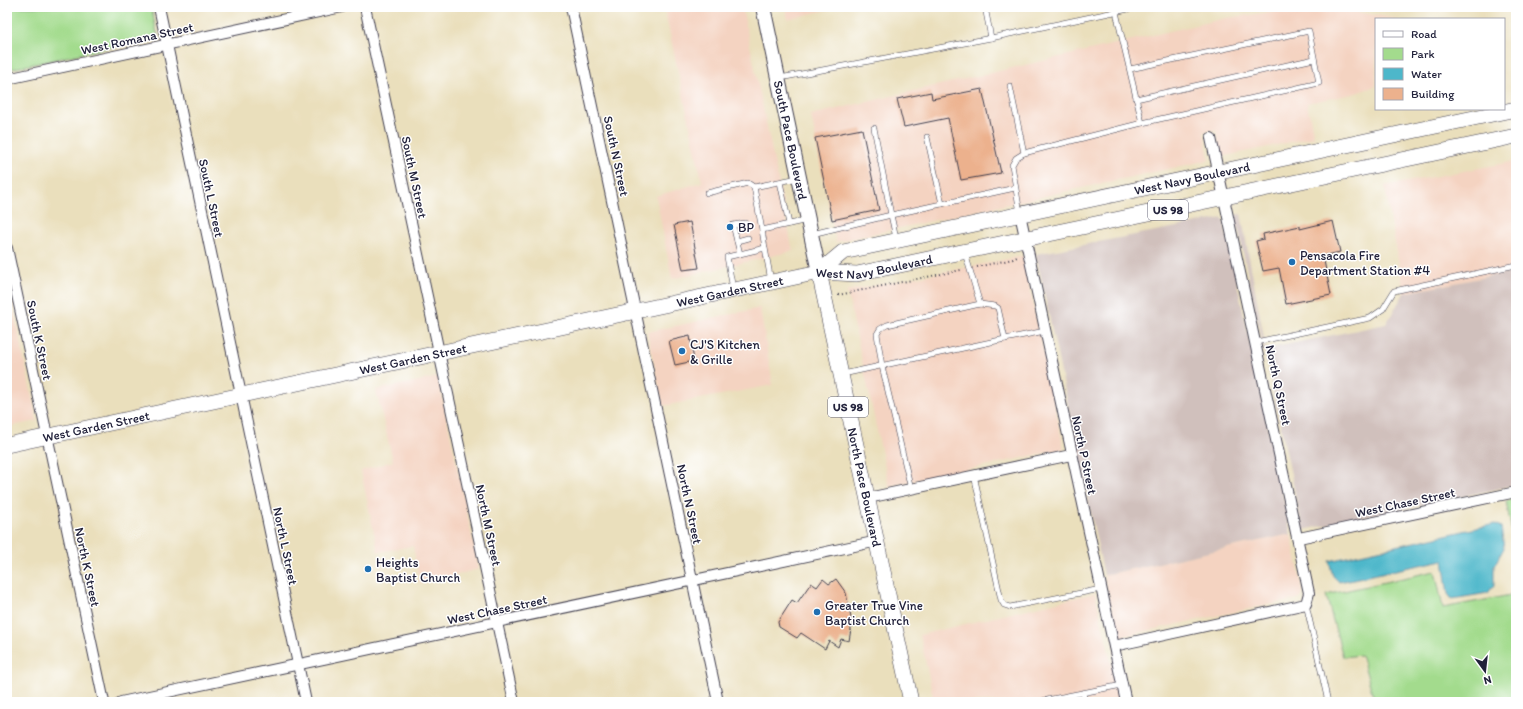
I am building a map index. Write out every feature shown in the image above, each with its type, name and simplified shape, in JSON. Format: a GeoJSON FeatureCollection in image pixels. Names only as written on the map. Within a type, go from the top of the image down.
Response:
{"type":"FeatureCollection","features":[{"type":"Feature","properties":{"kind":"main road","name":"South Pace Boulevard"},"geometry":{"type":"LineString","coordinates":[[763,7],[819,272]]}},
{"type":"Feature","properties":{"kind":"main road","name":"West Navy Boulevard"},"geometry":{"type":"LineString","coordinates":[[819,272],[843,252],[1516,109]]}},
{"type":"Feature","properties":{"kind":"main road","name":"West Navy Boulevard"},"geometry":{"type":"LineString","coordinates":[[819,272],[856,274],[1516,136]]}},
{"type":"Feature","properties":{"kind":"main road","name":"West Garden Street"},"geometry":{"type":"LineString","coordinates":[[7,445],[819,272]]}},
{"type":"Feature","properties":{"kind":"main road","name":"North Pace Boulevard"},"geometry":{"type":"LineString","coordinates":[[819,272],[912,702]]}},
{"type":"Feature","properties":{"kind":"street","name":"South L Street"},"geometry":{"type":"LineString","coordinates":[[159,7],[241,395]]}},
{"type":"Feature","properties":{"kind":"street","name":"West Romana Street"},"geometry":{"type":"LineString","coordinates":[[7,79],[342,7]]}},
{"type":"Feature","properties":{"kind":"street","name":"South M Street"},"geometry":{"type":"LineString","coordinates":[[365,7],[440,353]]}},
{"type":"Feature","properties":{"kind":"street","name":"South N Street"},"geometry":{"type":"LineString","coordinates":[[571,7],[637,311]]}},
{"type":"Feature","properties":{"kind":"street","name":"North Q Street"},"geometry":{"type":"LineString","coordinates":[[1211,138],[1299,538],[1309,593],[1306,604]]}},
{"type":"Feature","properties":{"kind":"street","name":"North P Street"},"geometry":{"type":"LineString","coordinates":[[1020,214],[1046,331],[1071,455],[1126,702]]}},
{"type":"Feature","properties":{"kind":"street","name":"South K Street"},"geometry":{"type":"LineString","coordinates":[[7,248],[10,277],[47,436]]}},
{"type":"Feature","properties":{"kind":"street","name":"North N Street"},"geometry":{"type":"LineString","coordinates":[[637,311],[718,702]]}},
{"type":"Feature","properties":{"kind":"street","name":"North M Street"},"geometry":{"type":"LineString","coordinates":[[440,353],[514,702]]}},
{"type":"Feature","properties":{"kind":"street","name":"North L Street"},"geometry":{"type":"LineString","coordinates":[[241,395],[306,702]]}},
{"type":"Feature","properties":{"kind":"street","name":"North K Street"},"geometry":{"type":"LineString","coordinates":[[47,436],[104,702]]}},
{"type":"Feature","properties":{"kind":"street"},"geometry":{"type":"LineString","coordinates":[[868,498],[1071,455]]}},
{"type":"Feature","properties":{"kind":"street","name":"West Chase Street"},"geometry":{"type":"LineString","coordinates":[[1299,538],[1516,492]]}},
{"type":"Feature","properties":{"kind":"street","name":"West Chase Street"},"geometry":{"type":"LineString","coordinates":[[122,702],[878,541]]}},
{"type":"Feature","properties":{"kind":"street"},"geometry":{"type":"LineString","coordinates":[[1114,646],[1306,604]]}},
{"type":"Feature","properties":{"kind":"lane"},"geometry":{"type":"LineString","coordinates":[[985,7],[991,38]]}},
{"type":"Feature","properties":{"kind":"lane"},"geometry":{"type":"LineString","coordinates":[[778,78],[991,38],[1138,7]]}},
{"type":"Feature","properties":{"kind":"lane"},"geometry":{"type":"LineString","coordinates":[[1116,12],[1142,123]]}},
{"type":"Feature","properties":{"kind":"lane"},"geometry":{"type":"LineString","coordinates":[[1020,214],[1012,165],[1016,158],[1024,152],[1142,123],[1319,83],[1309,31],[1130,69]]}},
{"type":"Feature","properties":{"kind":"lane"},"geometry":{"type":"LineString","coordinates":[[1136,99],[1314,59]]}},
{"type":"Feature","properties":{"kind":"lane"},"geometry":{"type":"LineString","coordinates":[[1010,86],[1024,152]]}},
{"type":"Feature","properties":{"kind":"lane"},"geometry":{"type":"LineString","coordinates":[[874,128],[897,241]]}},
{"type":"Feature","properties":{"kind":"lane"},"geometry":{"type":"LineString","coordinates":[[927,137],[942,204]]}},
{"type":"Feature","properties":{"kind":"lane"},"geometry":{"type":"LineString","coordinates":[[707,193],[748,183],[754,187],[799,178]]}},
{"type":"Feature","properties":{"kind":"lane"},"geometry":{"type":"LineString","coordinates":[[780,182],[789,224]]}},
{"type":"Feature","properties":{"kind":"lane"},"geometry":{"type":"LineString","coordinates":[[754,187],[758,219],[771,282]]}},
{"type":"Feature","properties":{"kind":"lane"},"geometry":{"type":"LineString","coordinates":[[811,234],[1015,188]]}},
{"type":"Feature","properties":{"kind":"lane"},"geometry":{"type":"LineString","coordinates":[[762,233],[789,224],[808,220]]}},
{"type":"Feature","properties":{"kind":"lane"},"geometry":{"type":"LineString","coordinates":[[740,254],[733,225],[745,222]]}},
{"type":"Feature","properties":{"kind":"lane"},"geometry":{"type":"LineString","coordinates":[[736,240],[748,238]]}},
{"type":"Feature","properties":{"kind":"lane"},"geometry":{"type":"LineString","coordinates":[[733,290],[727,258],[765,248]]}},
{"type":"Feature","properties":{"kind":"lane"},"geometry":{"type":"LineString","coordinates":[[965,252],[980,304]]}},
{"type":"Feature","properties":{"kind":"lane"},"geometry":{"type":"LineString","coordinates":[[1256,342],[1370,318],[1384,309],[1394,291],[1516,265]]}},
{"type":"Feature","properties":{"kind":"lane"},"geometry":{"type":"LineString","coordinates":[[911,489],[882,366],[877,334],[880,329],[887,325],[980,304],[995,306],[998,308],[1005,340]]}},
{"type":"Feature","properties":{"kind":"lane"},"geometry":{"type":"LineString","coordinates":[[841,374],[1046,331]]}},
{"type":"Feature","properties":{"kind":"lane"},"geometry":{"type":"LineString","coordinates":[[974,476],[1001,600],[1004,606],[1010,607],[1101,589]]}},
{"type":"Feature","properties":{"kind":"lane"},"geometry":{"type":"LineString","coordinates":[[1306,604],[1328,702]]}},
{"type":"Feature","properties":{"kind":"lane"},"geometry":{"type":"LineString","coordinates":[[1036,702],[1122,685]]}},
{"type":"Feature","properties":{"kind":"lane"},"geometry":{"type":"LineString","coordinates":[[1083,693],[1085,702]]}},
{"type":"Feature","properties":{"kind":"shaded area"},"geometry":{"type":"Polygon","coordinates":[[[664,7],[742,7],[793,251],[672,279],[656,196],[702,182],[664,7]]]}},
{"type":"Feature","properties":{"kind":"shaded area"},"geometry":{"type":"Polygon","coordinates":[[[785,7],[839,7],[788,19],[785,7]]]}},
{"type":"Feature","properties":{"kind":"shaded area"},"geometry":{"type":"Polygon","coordinates":[[[1309,7],[1327,7],[1393,18],[1375,18],[1375,86],[1353,94],[1307,103],[1314,137],[1221,157],[1216,130],[1204,132],[1209,160],[836,242],[811,115],[1226,18],[1309,7]]]}},
{"type":"Feature","properties":{"kind":"shaded area"},"geometry":{"type":"Polygon","coordinates":[[[1516,161],[1516,271],[1404,293],[1385,186],[1516,161]]]}},
{"type":"Feature","properties":{"kind":"shaded area"},"geometry":{"type":"Polygon","coordinates":[[[1241,214],[1266,349],[1386,324],[1404,293],[1516,271],[1516,485],[1303,530],[1235,215],[1241,214]]]}},
{"type":"Feature","properties":{"kind":"shaded area"},"geometry":{"type":"Polygon","coordinates":[[[1223,218],[1291,534],[1104,575],[1036,254],[1223,218]]]}},
{"type":"Feature","properties":{"kind":"shaded area"},"geometry":{"type":"Polygon","coordinates":[[[1023,256],[1064,449],[889,486],[847,291],[1023,256]]]}},
{"type":"Feature","properties":{"kind":"shaded area"},"geometry":{"type":"Polygon","coordinates":[[[7,278],[37,421],[7,427],[7,278]]]}},
{"type":"Feature","properties":{"kind":"shaded area"},"geometry":{"type":"Polygon","coordinates":[[[760,308],[773,385],[663,406],[647,332],[760,308]]]}},
{"type":"Feature","properties":{"kind":"shaded area"},"geometry":{"type":"Polygon","coordinates":[[[438,377],[479,569],[420,584],[413,546],[378,552],[361,471],[393,461],[376,390],[438,377]]]}},
{"type":"Feature","properties":{"kind":"shaded area"},"geometry":{"type":"Polygon","coordinates":[[[1291,534],[1303,592],[1301,598],[1118,637],[1104,575],[1291,534]]]}},
{"type":"Feature","properties":{"kind":"shaded area"},"geometry":{"type":"Polygon","coordinates":[[[1095,593],[1120,702],[934,702],[920,635],[1095,593]]]}},
{"type":"Feature","properties":{"kind":"green space"},"geometry":{"type":"Polygon","coordinates":[[[7,7],[151,7],[158,37],[7,70],[7,7]]]}},
{"type":"Feature","properties":{"kind":"green space"},"geometry":{"type":"Polygon","coordinates":[[[1516,499],[1516,554],[1506,501],[1516,499]]]}},
{"type":"Feature","properties":{"kind":"green space"},"geometry":{"type":"Polygon","coordinates":[[[1435,571],[1443,608],[1516,594],[1516,702],[1375,702],[1361,655],[1343,657],[1326,595],[1435,571]]]}},
{"type":"Feature","properties":{"kind":"water"},"geometry":{"type":"Polygon","coordinates":[[[1495,524],[1501,527],[1504,548],[1494,566],[1494,585],[1488,593],[1452,599],[1448,594],[1443,560],[1339,582],[1333,576],[1329,561],[1495,524]]]}},
{"type":"Feature","properties":{"kind":"building"},"geometry":{"type":"Polygon","coordinates":[[[982,89],[1001,173],[961,180],[948,118],[904,127],[897,99],[931,92],[932,99],[982,89]]]}},
{"type":"Feature","properties":{"kind":"building"},"geometry":{"type":"Polygon","coordinates":[[[862,129],[879,210],[832,220],[815,138],[862,129]]]}},
{"type":"Feature","properties":{"kind":"building","name":"Pensacola Fire Department Station #4"},"geometry":{"type":"Polygon","coordinates":[[[1333,221],[1340,252],[1323,256],[1331,295],[1286,304],[1279,268],[1263,271],[1256,241],[1264,239],[1263,234],[1300,226],[1300,229],[1333,221]]]}},
{"type":"Feature","properties":{"kind":"building"},"geometry":{"type":"Polygon","coordinates":[[[690,222],[699,268],[683,270],[674,225],[690,222]]]}},
{"type":"Feature","properties":{"kind":"building","name":"CJ'S Kitchen & Grille"},"geometry":{"type":"Polygon","coordinates":[[[690,336],[694,361],[675,365],[669,341],[690,336]]]}},
{"type":"Feature","properties":{"kind":"building","name":"Greater True Vine Baptist Church"},"geometry":{"type":"Polygon","coordinates":[[[823,579],[829,584],[836,579],[846,593],[852,623],[849,641],[841,639],[838,647],[829,641],[825,649],[801,633],[797,638],[779,627],[778,622],[792,600],[797,603],[811,583],[817,587],[823,579]]]}},
{"type":"Feature","properties":{"kind":"place","name":"BP"},"geometry":{"type":"Point","coordinates":[730,227]}},
{"type":"Feature","properties":{"kind":"place","name":"Pensacola Fire Department Station #4"},"geometry":{"type":"Point","coordinates":[1292,262]}},
{"type":"Feature","properties":{"kind":"place","name":"CJ'S Kitchen & Grille"},"geometry":{"type":"Point","coordinates":[682,351]}},
{"type":"Feature","properties":{"kind":"place","name":"Heights Baptist Church"},"geometry":{"type":"Point","coordinates":[368,569]}},
{"type":"Feature","properties":{"kind":"place","name":"Greater True Vine Baptist Church"},"geometry":{"type":"Point","coordinates":[817,612]}}]}
